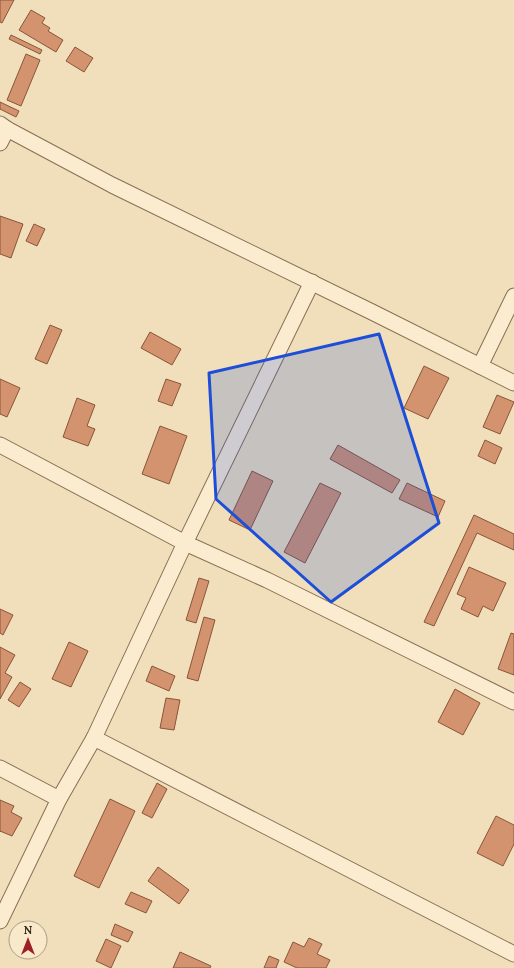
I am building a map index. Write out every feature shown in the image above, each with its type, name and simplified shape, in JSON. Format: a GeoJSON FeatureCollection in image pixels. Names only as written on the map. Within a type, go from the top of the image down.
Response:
{"type":"FeatureCollection","features":[{"type":"Feature","properties":{"kind":"street"},"geometry":{"type":"LineString","coordinates":[[0,143],[3,127],[112,185],[514,382]]}},
{"type":"Feature","properties":{"kind":"street"},"geometry":{"type":"LineString","coordinates":[[0,921],[59,799],[94,738],[185,543],[312,282]]}},
{"type":"Feature","properties":{"kind":"street"},"geometry":{"type":"LineString","coordinates":[[480,366],[514,296]]}},
{"type":"Feature","properties":{"kind":"street"},"geometry":{"type":"LineString","coordinates":[[0,445],[185,543],[267,580],[514,702]]}},
{"type":"Feature","properties":{"kind":"street"},"geometry":{"type":"LineString","coordinates":[[94,738],[514,954]]}},
{"type":"Feature","properties":{"kind":"street"},"geometry":{"type":"LineString","coordinates":[[0,768],[59,799]]}},
{"type":"Feature","properties":{"kind":"highlighted area"},"geometry":{"type":"Polygon","coordinates":[[[379,334],[439,523],[331,602],[216,499],[209,373],[379,334]]]}},
{"type":"Feature","properties":{"kind":"building"},"geometry":{"type":"Polygon","coordinates":[[[0,0],[14,0],[2,23],[0,22],[0,0]]]}},
{"type":"Feature","properties":{"kind":"building"},"geometry":{"type":"Polygon","coordinates":[[[31,10],[45,18],[42,23],[50,28],[48,31],[63,40],[56,52],[19,30],[31,10]]]}},
{"type":"Feature","properties":{"kind":"building"},"geometry":{"type":"Polygon","coordinates":[[[11,35],[42,50],[40,54],[9,39],[11,35]]]}},
{"type":"Feature","properties":{"kind":"building"},"geometry":{"type":"Polygon","coordinates":[[[75,47],[93,58],[84,72],[66,61],[75,47]]]}},
{"type":"Feature","properties":{"kind":"building"},"geometry":{"type":"Polygon","coordinates":[[[26,54],[40,60],[21,106],[7,100],[26,54]]]}},
{"type":"Feature","properties":{"kind":"building"},"geometry":{"type":"Polygon","coordinates":[[[0,102],[19,111],[16,117],[0,109],[0,102]]]}},
{"type":"Feature","properties":{"kind":"building"},"geometry":{"type":"Polygon","coordinates":[[[0,216],[23,224],[11,258],[0,254],[0,216]]]}},
{"type":"Feature","properties":{"kind":"building"},"geometry":{"type":"Polygon","coordinates":[[[34,224],[45,229],[37,246],[26,241],[34,224]]]}},
{"type":"Feature","properties":{"kind":"building"},"geometry":{"type":"Polygon","coordinates":[[[50,325],[62,330],[47,364],[35,359],[50,325]]]}},
{"type":"Feature","properties":{"kind":"building"},"geometry":{"type":"Polygon","coordinates":[[[150,332],[181,349],[172,365],[141,348],[150,332]]]}},
{"type":"Feature","properties":{"kind":"building"},"geometry":{"type":"Polygon","coordinates":[[[424,366],[449,378],[428,419],[404,408],[424,366]]]}},
{"type":"Feature","properties":{"kind":"building"},"geometry":{"type":"Polygon","coordinates":[[[0,379],[20,388],[7,417],[0,414],[0,379]]]}},
{"type":"Feature","properties":{"kind":"building"},"geometry":{"type":"Polygon","coordinates":[[[166,379],[181,384],[172,406],[158,401],[166,379]]]}},
{"type":"Feature","properties":{"kind":"building"},"geometry":{"type":"Polygon","coordinates":[[[497,395],[514,402],[500,434],[483,427],[497,395]]]}},
{"type":"Feature","properties":{"kind":"building"},"geometry":{"type":"Polygon","coordinates":[[[77,398],[95,405],[87,426],[95,429],[88,446],[63,437],[77,398]]]}},
{"type":"Feature","properties":{"kind":"building"},"geometry":{"type":"Polygon","coordinates":[[[160,426],[187,436],[169,484],[142,474],[160,426]]]}},
{"type":"Feature","properties":{"kind":"building"},"geometry":{"type":"Polygon","coordinates":[[[485,440],[502,448],[495,464],[478,456],[485,440]]]}},
{"type":"Feature","properties":{"kind":"building"},"geometry":{"type":"Polygon","coordinates":[[[338,445],[400,480],[392,493],[330,459],[338,445]]]}},
{"type":"Feature","properties":{"kind":"building"},"geometry":{"type":"Polygon","coordinates":[[[252,471],[273,481],[250,530],[229,520],[252,471]]]}},
{"type":"Feature","properties":{"kind":"building"},"geometry":{"type":"Polygon","coordinates":[[[320,483],[341,493],[305,563],[284,552],[320,483]]]}},
{"type":"Feature","properties":{"kind":"building"},"geometry":{"type":"Polygon","coordinates":[[[407,483],[445,501],[438,517],[399,499],[407,483]]]}},
{"type":"Feature","properties":{"kind":"building"},"geometry":{"type":"Polygon","coordinates":[[[474,515],[514,534],[514,550],[477,533],[434,626],[424,622],[474,515]]]}},
{"type":"Feature","properties":{"kind":"building"},"geometry":{"type":"Polygon","coordinates":[[[469,567],[506,583],[493,611],[483,606],[478,617],[461,609],[466,598],[457,594],[469,567]]]}},
{"type":"Feature","properties":{"kind":"building"},"geometry":{"type":"Polygon","coordinates":[[[199,578],[209,581],[196,623],[186,620],[199,578]]]}},
{"type":"Feature","properties":{"kind":"building"},"geometry":{"type":"Polygon","coordinates":[[[0,609],[13,615],[3,635],[0,633],[0,609]]]}},
{"type":"Feature","properties":{"kind":"building"},"geometry":{"type":"Polygon","coordinates":[[[204,617],[215,620],[198,681],[187,678],[204,617]]]}},
{"type":"Feature","properties":{"kind":"building"},"geometry":{"type":"Polygon","coordinates":[[[511,633],[514,634],[514,675],[498,669],[511,633]]]}},
{"type":"Feature","properties":{"kind":"building"},"geometry":{"type":"Polygon","coordinates":[[[69,642],[88,651],[71,687],[52,679],[69,642]]]}},
{"type":"Feature","properties":{"kind":"building"},"geometry":{"type":"Polygon","coordinates":[[[0,647],[15,655],[5,673],[12,677],[0,699],[0,647]]]}},
{"type":"Feature","properties":{"kind":"building"},"geometry":{"type":"Polygon","coordinates":[[[152,666],[175,676],[169,691],[146,681],[152,666]]]}},
{"type":"Feature","properties":{"kind":"building"},"geometry":{"type":"Polygon","coordinates":[[[20,682],[31,689],[19,707],[8,700],[20,682]]]}},
{"type":"Feature","properties":{"kind":"building"},"geometry":{"type":"Polygon","coordinates":[[[455,689],[480,703],[463,735],[438,722],[455,689]]]}},
{"type":"Feature","properties":{"kind":"building"},"geometry":{"type":"Polygon","coordinates":[[[166,698],[180,700],[174,730],[160,728],[166,698]]]}},
{"type":"Feature","properties":{"kind":"building"},"geometry":{"type":"Polygon","coordinates":[[[157,783],[167,789],[152,818],[142,813],[157,783]]]}},
{"type":"Feature","properties":{"kind":"building"},"geometry":{"type":"Polygon","coordinates":[[[110,799],[135,811],[99,888],[74,876],[110,799]]]}},
{"type":"Feature","properties":{"kind":"building"},"geometry":{"type":"Polygon","coordinates":[[[0,800],[14,806],[11,812],[22,818],[12,836],[0,831],[0,800]]]}},
{"type":"Feature","properties":{"kind":"building"},"geometry":{"type":"Polygon","coordinates":[[[496,816],[514,825],[514,844],[503,866],[477,853],[496,816]]]}},
{"type":"Feature","properties":{"kind":"building"},"geometry":{"type":"Polygon","coordinates":[[[158,867],[189,890],[179,904],[148,881],[158,867]]]}},
{"type":"Feature","properties":{"kind":"building"},"geometry":{"type":"Polygon","coordinates":[[[131,892],[152,901],[146,913],[125,904],[131,892]]]}},
{"type":"Feature","properties":{"kind":"building"},"geometry":{"type":"Polygon","coordinates":[[[115,924],[133,932],[128,942],[111,935],[115,924]]]}},
{"type":"Feature","properties":{"kind":"building"},"geometry":{"type":"Polygon","coordinates":[[[309,938],[322,944],[317,954],[330,960],[326,968],[297,968],[284,962],[293,942],[304,947],[309,938]]]}},
{"type":"Feature","properties":{"kind":"building"},"geometry":{"type":"Polygon","coordinates":[[[106,939],[121,946],[111,968],[96,961],[106,939]]]}},
{"type":"Feature","properties":{"kind":"building"},"geometry":{"type":"Polygon","coordinates":[[[180,952],[211,966],[210,968],[173,968],[180,952]]]}},
{"type":"Feature","properties":{"kind":"building"},"geometry":{"type":"Polygon","coordinates":[[[269,956],[279,960],[276,968],[264,968],[269,956]]]}}]}
